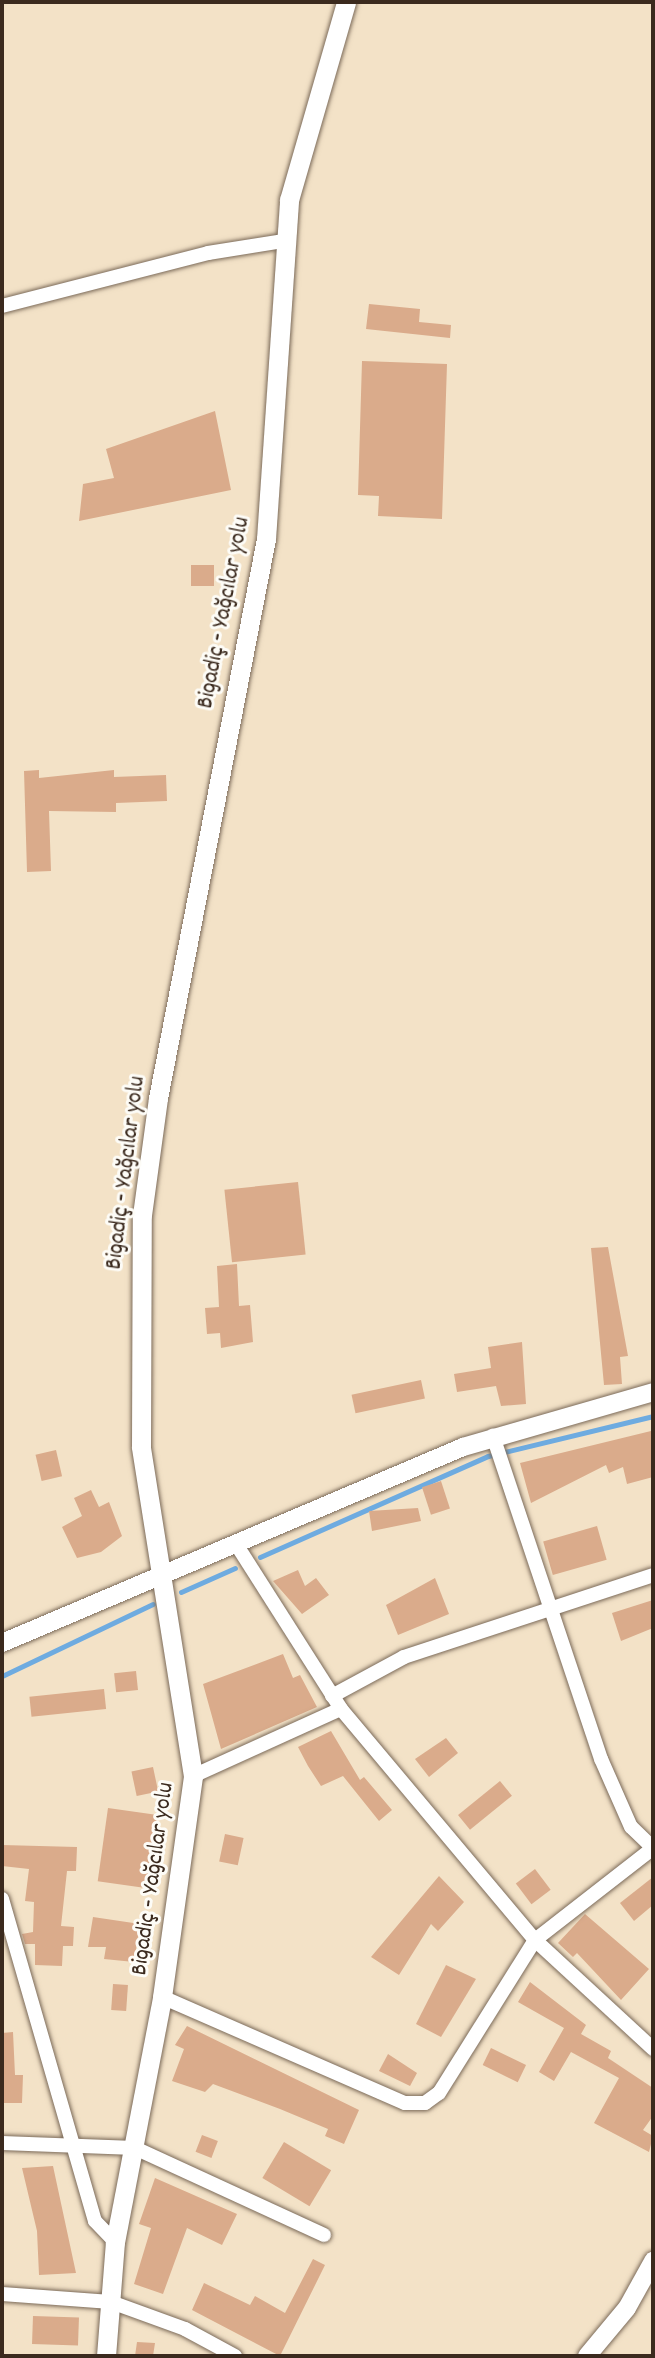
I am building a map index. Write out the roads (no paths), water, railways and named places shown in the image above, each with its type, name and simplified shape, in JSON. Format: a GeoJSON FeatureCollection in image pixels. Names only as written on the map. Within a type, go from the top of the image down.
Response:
{"type":"FeatureCollection","features":[{"type":"Feature","properties":{"kind":"main road","name":"Bigadiç - Yağcılar yolu"},"geometry":{"type":"LineString","coordinates":[[106,2356],[115,2242],[162,1997],[193,1776],[141,1446],[142,1215],[158,1098],[266,539],[284,241],[298,164],[346,2]]}},
{"type":"Feature","properties":{"kind":"street"},"geometry":{"type":"LineString","coordinates":[[2,306],[208,253],[284,241]]}},
{"type":"Feature","properties":{"kind":"street"},"geometry":{"type":"LineString","coordinates":[[2,1643],[236,1544],[494,1441],[653,1392]]}},
{"type":"Feature","properties":{"kind":"street"},"geometry":{"type":"LineString","coordinates":[[162,1997],[415,2105],[439,2093],[535,1940],[653,1848],[631,1827],[601,1759],[500,1468],[494,1441]]}},
{"type":"Feature","properties":{"kind":"street"},"geometry":{"type":"LineString","coordinates":[[236,1544],[341,1709],[535,1940],[653,2049]]}},
{"type":"Feature","properties":{"kind":"street"},"geometry":{"type":"LineString","coordinates":[[332,1696],[404,1657],[548,1606],[653,1575]]}},
{"type":"Feature","properties":{"kind":"street"},"geometry":{"type":"LineString","coordinates":[[193,1776],[341,1709]]}},
{"type":"Feature","properties":{"kind":"street"},"geometry":{"type":"LineString","coordinates":[[2,1899],[71,2147],[95,2221],[115,2242]]}},
{"type":"Feature","properties":{"kind":"street"},"geometry":{"type":"LineString","coordinates":[[2,2143],[135,2148],[324,2235]]}},
{"type":"Feature","properties":{"kind":"street"},"geometry":{"type":"LineString","coordinates":[[586,2356],[627,2308],[653,2261]]}},
{"type":"Feature","properties":{"kind":"street"},"geometry":{"type":"LineString","coordinates":[[2,2294],[111,2302],[186,2329],[235,2356]]}},
{"type":"Feature","properties":{"kind":"waterway"},"geometry":{"type":"LineString","coordinates":[[260,1557],[488,1456],[653,1416]]}},
{"type":"Feature","properties":{"kind":"waterway"},"geometry":{"type":"LineString","coordinates":[[181,1592],[235,1568]]}},
{"type":"Feature","properties":{"kind":"waterway"},"geometry":{"type":"LineString","coordinates":[[2,1676],[153,1604]]}}]}
